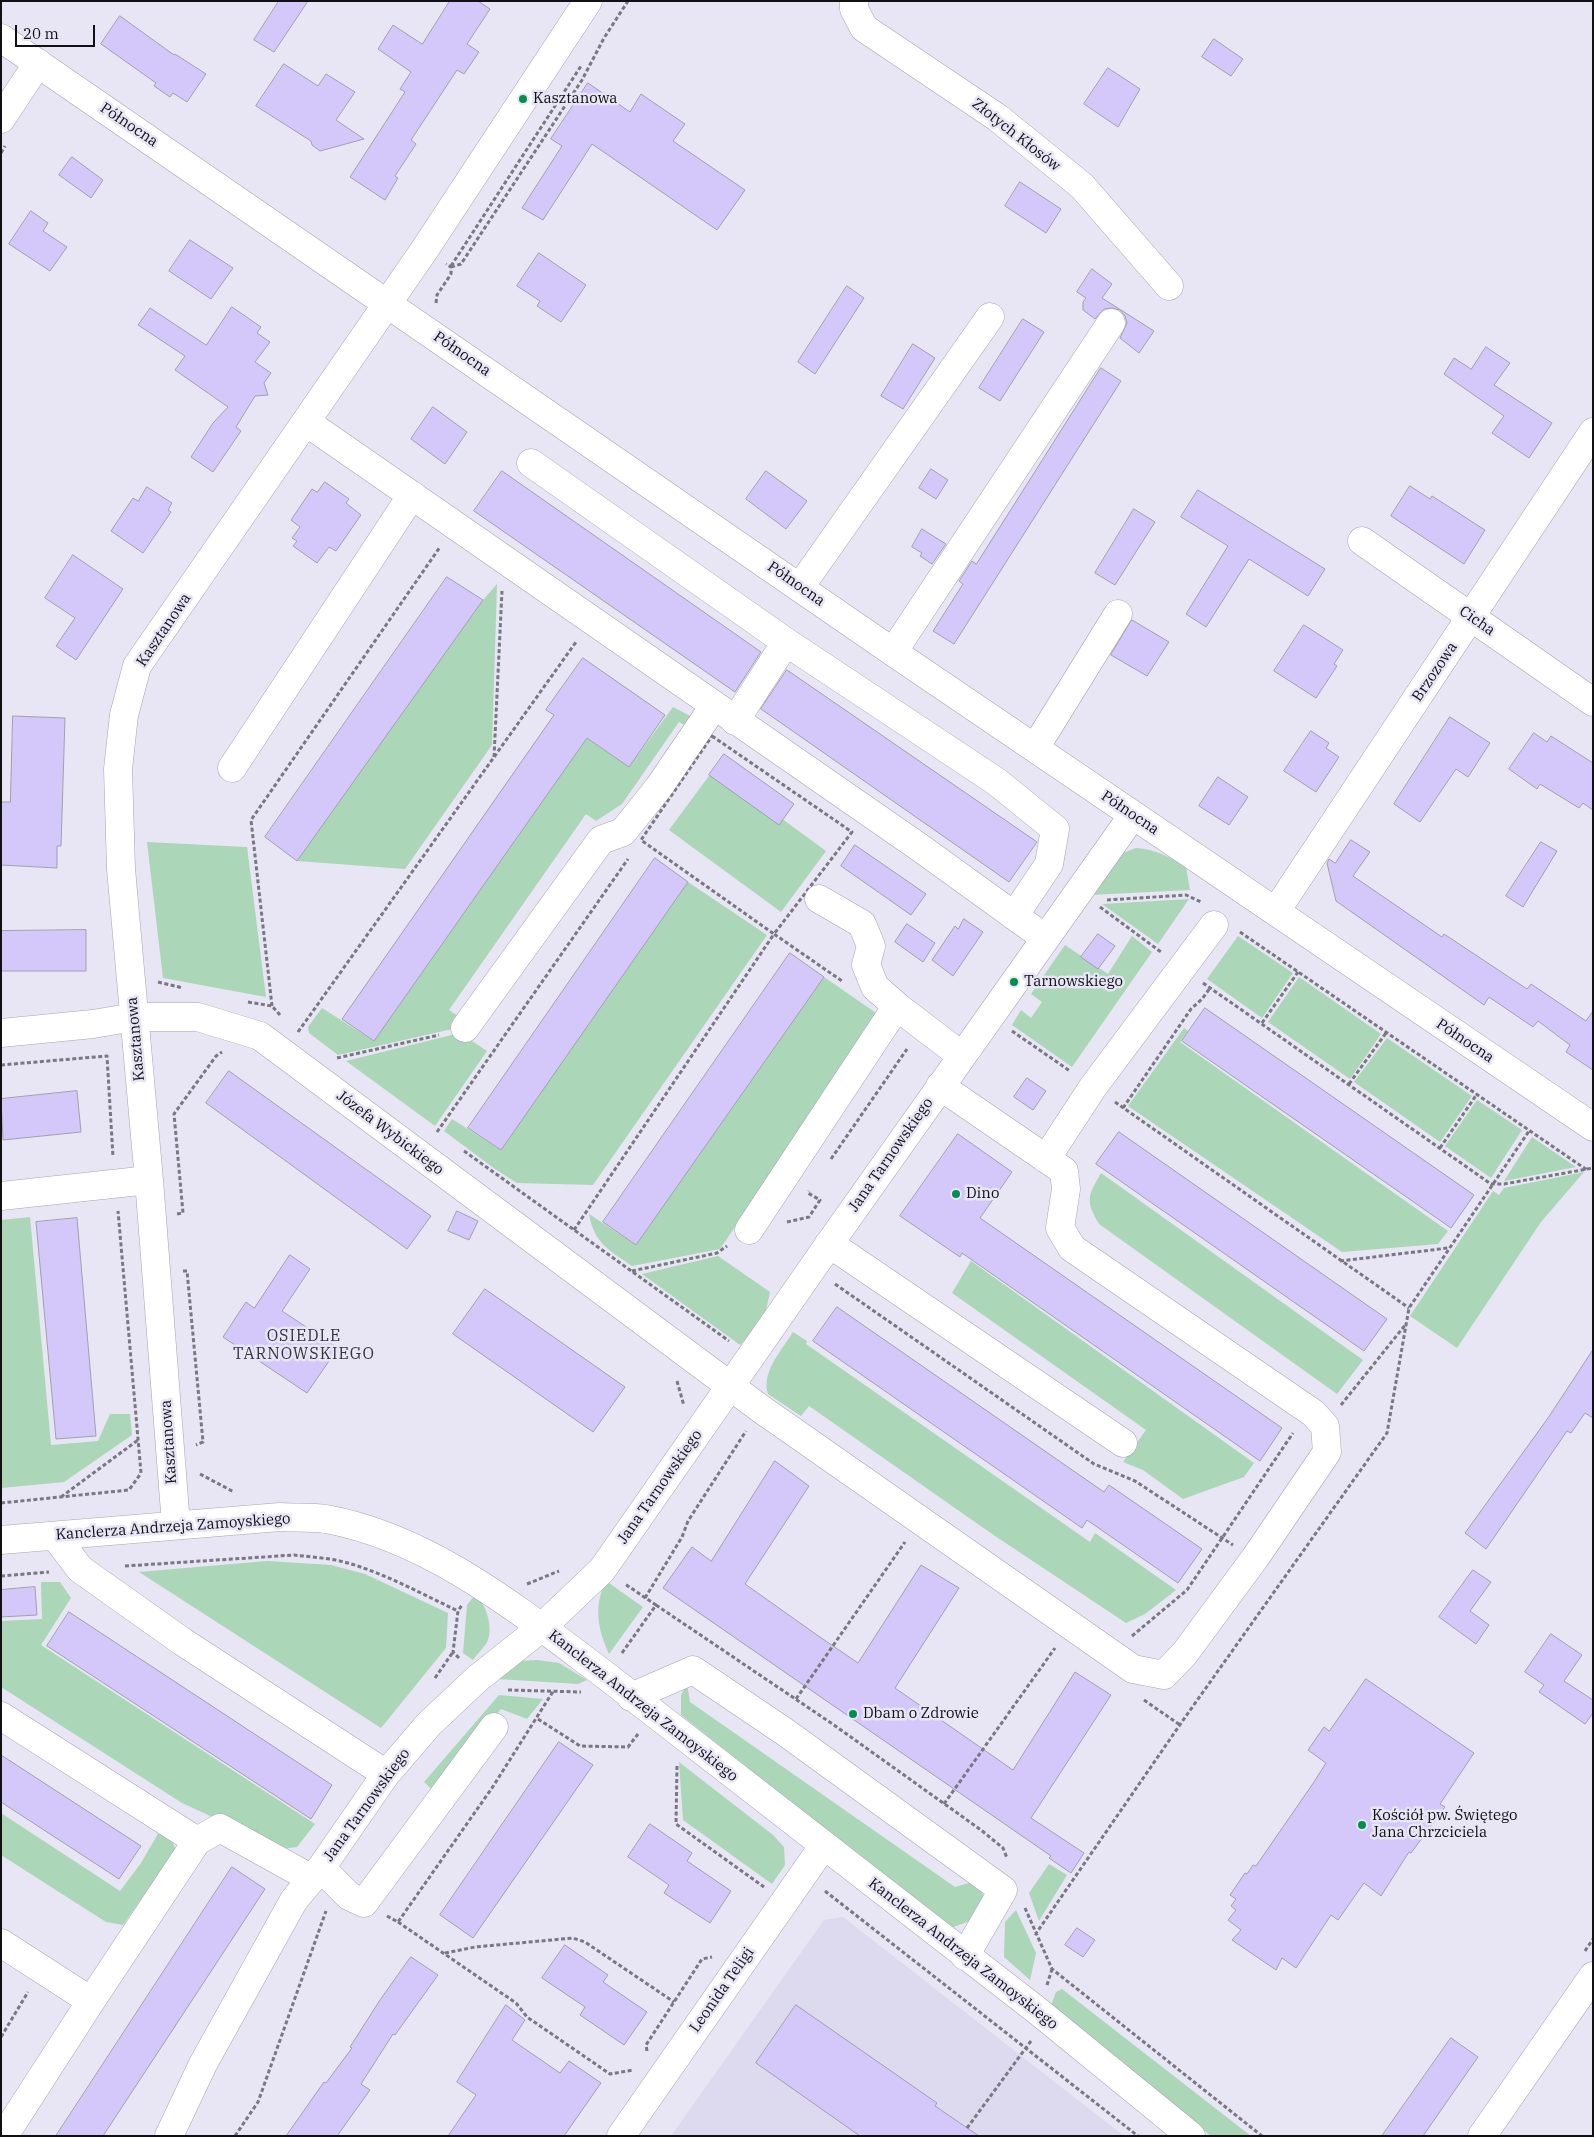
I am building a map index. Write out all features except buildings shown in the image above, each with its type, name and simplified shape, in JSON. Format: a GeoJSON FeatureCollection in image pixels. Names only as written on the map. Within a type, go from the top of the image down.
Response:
{"type":"FeatureCollection","features":[{"type":"Feature","properties":{"kind":"street","name":"Kasztanowa"},"geometry":{"type":"LineString","coordinates":[[176,1525],[149,1180],[121,869],[118,769],[124,715],[137,666],[388,303],[588,1]]}},
{"type":"Feature","properties":{"kind":"street","name":"Złotych Kłosów"},"geometry":{"type":"LineString","coordinates":[[854,1],[854,9],[864,28],[998,118],[1082,186],[1169,286]]}},
{"type":"Feature","properties":{"kind":"street","name":"Północna"},"geometry":{"type":"LineString","coordinates":[[1,38],[894,652],[1593,1127]]}},
{"type":"Feature","properties":{"kind":"street"},"geometry":{"type":"LineString","coordinates":[[1,120],[38,63]]}},
{"type":"Feature","properties":{"kind":"street"},"geometry":{"type":"LineString","coordinates":[[800,587],[990,317]]}},
{"type":"Feature","properties":{"kind":"street"},"geometry":{"type":"LineString","coordinates":[[894,652],[1110,324]]}},
{"type":"Feature","properties":{"kind":"street"},"geometry":{"type":"LineString","coordinates":[[306,422],[919,847],[1045,938]]}},
{"type":"Feature","properties":{"kind":"street","name":"Brzozowa"},"geometry":{"type":"LineString","coordinates":[[1286,919],[1472,617],[1593,432]]}},
{"type":"Feature","properties":{"kind":"street"},"geometry":{"type":"LineString","coordinates":[[531,463],[786,642],[997,782],[1055,829],[1049,864],[1014,916]]}},
{"type":"Feature","properties":{"kind":"street"},"geometry":{"type":"LineString","coordinates":[[232,768],[412,495]]}},
{"type":"Feature","properties":{"kind":"street","name":"Cicha"},"geometry":{"type":"LineString","coordinates":[[1362,541],[1593,702]]}},
{"type":"Feature","properties":{"kind":"street"},"geometry":{"type":"LineString","coordinates":[[1035,748],[1118,614]]}},
{"type":"Feature","properties":{"kind":"street"},"geometry":{"type":"LineString","coordinates":[[465,1028],[601,840],[623,832],[659,787],[786,642]]}},
{"type":"Feature","properties":{"kind":"street","name":"Jana Tarnowskiego"},"geometry":{"type":"LineString","coordinates":[[169,2136],[207,2055],[294,1900],[323,1877],[386,1774],[429,1724],[478,1678],[541,1628],[602,1570],[1045,938],[1084,897],[1133,815]]}},
{"type":"Feature","properties":{"kind":"street"},"geometry":{"type":"LineString","coordinates":[[820,899],[862,924],[871,946],[866,965],[874,987],[962,1056]]}},
{"type":"Feature","properties":{"kind":"street"},"geometry":{"type":"LineString","coordinates":[[1046,1159],[1093,1087],[1184,969],[1219,920]]}},
{"type":"Feature","properties":{"kind":"street"},"geometry":{"type":"LineString","coordinates":[[749,1230],[889,1018],[900,1008]]}},
{"type":"Feature","properties":{"kind":"street","name":"Józefa Wybickiego"},"geometry":{"type":"LineString","coordinates":[[1,1033],[94,1024],[134,1017],[198,1017],[260,1036],[730,1386],[1133,1669],[1164,1675],[1185,1653],[1255,1558],[1327,1452],[1325,1426],[1313,1413]]}},
{"type":"Feature","properties":{"kind":"street"},"geometry":{"type":"LineString","coordinates":[[940,1086],[1064,1171],[1066,1189],[1060,1228],[1072,1248],[1313,1413]]}},
{"type":"Feature","properties":{"kind":"street"},"geometry":{"type":"LineString","coordinates":[[1,1196],[149,1180]]}},
{"type":"Feature","properties":{"kind":"street"},"geometry":{"type":"LineString","coordinates":[[828,1245],[843,1253],[1123,1443]]}},
{"type":"Feature","properties":{"kind":"street","name":"Kanclerza Andrzeja Zamoyskiego"},"geometry":{"type":"LineString","coordinates":[[1,1540],[280,1517],[325,1519],[372,1532],[419,1551],[476,1583],[541,1628],[824,1845],[1191,2136]]}},
{"type":"Feature","properties":{"kind":"street"},"geometry":{"type":"LineString","coordinates":[[55,1536],[80,1569],[183,1642],[386,1774]]}},
{"type":"Feature","properties":{"kind":"street"},"geometry":{"type":"LineString","coordinates":[[631,1697],[693,1670],[786,1732],[1003,1890],[965,1956]]}},
{"type":"Feature","properties":{"kind":"street"},"geometry":{"type":"LineString","coordinates":[[1,1716],[197,1841]]}},
{"type":"Feature","properties":{"kind":"street"},"geometry":{"type":"LineString","coordinates":[[4,2136],[197,1841],[220,1828],[323,1877],[349,1896],[364,1904],[494,1727]]}},
{"type":"Feature","properties":{"kind":"street","name":"Leonida Teligi"},"geometry":{"type":"LineString","coordinates":[[621,2136],[824,1845]]}},
{"type":"Feature","properties":{"kind":"street"},"geometry":{"type":"LineString","coordinates":[[1,1942],[91,2001]]}},
{"type":"Feature","properties":{"kind":"street"},"geometry":{"type":"LineString","coordinates":[[1482,2136],[1593,1976]]}},
{"type":"Feature","properties":{"kind":"path"},"geometry":{"type":"LineString","coordinates":[[584,59],[565,92],[451,267],[461,264],[582,80],[604,38],[628,1]]}},
{"type":"Feature","properties":{"kind":"path"},"geometry":{"type":"LineString","coordinates":[[272,1006],[251,820],[445,539]]}},
{"type":"Feature","properties":{"kind":"path"},"geometry":{"type":"LineString","coordinates":[[494,757],[502,590]]}},
{"type":"Feature","properties":{"kind":"path"},"geometry":{"type":"LineString","coordinates":[[298,1032],[580,636]]}},
{"type":"Feature","properties":{"kind":"path"},"geometry":{"type":"LineString","coordinates":[[574,1230],[774,934],[852,832],[712,736],[636,848]]}},
{"type":"Feature","properties":{"kind":"path"},"geometry":{"type":"LineString","coordinates":[[641,840],[845,984]]}},
{"type":"Feature","properties":{"kind":"path"},"geometry":{"type":"LineString","coordinates":[[437,1132],[630,856]]}},
{"type":"Feature","properties":{"kind":"path"},"geometry":{"type":"LineString","coordinates":[[1084,897],[1186,895],[1219,920],[1587,1170]]}},
{"type":"Feature","properties":{"kind":"path"},"geometry":{"type":"LineString","coordinates":[[1084,897],[1210,988],[1492,1184],[1504,1184],[1593,1168]]}},
{"type":"Feature","properties":{"kind":"path"},"geometry":{"type":"LineString","coordinates":[[1274,956],[1286,919]]}},
{"type":"Feature","properties":{"kind":"path"},"geometry":{"type":"LineString","coordinates":[[1262,1023],[1298,972]]}},
{"type":"Feature","properties":{"kind":"path"},"geometry":{"type":"LineString","coordinates":[[1123,1108],[1191,1009],[1210,988]]}},
{"type":"Feature","properties":{"kind":"path"},"geometry":{"type":"LineString","coordinates":[[1004,1026],[1409,1308]]}},
{"type":"Feature","properties":{"kind":"path"},"geometry":{"type":"LineString","coordinates":[[337,1058],[465,1028],[495,1049]]}},
{"type":"Feature","properties":{"kind":"path"},"geometry":{"type":"LineString","coordinates":[[1349,1084],[1386,1033]]}},
{"type":"Feature","properties":{"kind":"path"},"geometry":{"type":"LineString","coordinates":[[830,1161],[911,1044]]}},
{"type":"Feature","properties":{"kind":"path"},"geometry":{"type":"LineString","coordinates":[[170,1216],[183,1213],[174,1114],[216,1056],[224,1052]]}},
{"type":"Feature","properties":{"kind":"path"},"geometry":{"type":"LineString","coordinates":[[1,1065],[107,1056],[115,1184],[141,1473],[129,1490],[1,1503]]}},
{"type":"Feature","properties":{"kind":"path"},"geometry":{"type":"LineString","coordinates":[[1440,1148],[1477,1094]]}},
{"type":"Feature","properties":{"kind":"path"},"geometry":{"type":"LineString","coordinates":[[1035,1935],[1186,1716],[1387,1433],[1409,1308],[1529,1131]]}},
{"type":"Feature","properties":{"kind":"path"},"geometry":{"type":"LineString","coordinates":[[632,1271],[717,1253],[749,1230],[809,1217],[820,1200],[808,1193],[814,1185]]}},
{"type":"Feature","properties":{"kind":"path"},"geometry":{"type":"LineString","coordinates":[[1340,1261],[1449,1248]]}},
{"type":"Feature","properties":{"kind":"path"},"geometry":{"type":"LineString","coordinates":[[178,1271],[188,1271],[203,1442],[194,1446]]}},
{"type":"Feature","properties":{"kind":"path"},"geometry":{"type":"LineString","coordinates":[[674,1372],[685,1412]]}},
{"type":"Feature","properties":{"kind":"path"},"geometry":{"type":"LineString","coordinates":[[1106,1651],[1137,1633],[1187,1590],[1299,1424],[1313,1413]]}},
{"type":"Feature","properties":{"kind":"path"},"geometry":{"type":"LineString","coordinates":[[60,1498],[138,1440]]}},
{"type":"Feature","properties":{"kind":"path"},"geometry":{"type":"LineString","coordinates":[[796,1699],[908,1537]]}},
{"type":"Feature","properties":{"kind":"path"},"geometry":{"type":"LineString","coordinates":[[1,1576],[294,1555],[346,1562],[385,1576],[458,1612]]}},
{"type":"Feature","properties":{"kind":"path"},"geometry":{"type":"LineString","coordinates":[[944,1804],[1060,1642]]}},
{"type":"Feature","properties":{"kind":"path"},"geometry":{"type":"LineString","coordinates":[[398,1922],[538,1719],[554,1690]]}},
{"type":"Feature","properties":{"kind":"path"},"geometry":{"type":"LineString","coordinates":[[538,1719],[580,1746],[628,1747],[639,1733]]}},
{"type":"Feature","properties":{"kind":"path"},"geometry":{"type":"LineString","coordinates":[[677,1760],[676,1824],[772,1893]]}},
{"type":"Feature","properties":{"kind":"path"},"geometry":{"type":"LineString","coordinates":[[802,1875],[856,1914],[1138,2136]]}},
{"type":"Feature","properties":{"kind":"path"},"geometry":{"type":"LineString","coordinates":[[235,2136],[258,2102],[323,1877]]}},
{"type":"Feature","properties":{"kind":"path"},"geometry":{"type":"LineString","coordinates":[[364,1904],[398,1922],[516,2003],[527,2017],[610,2074],[638,2069]]}},
{"type":"Feature","properties":{"kind":"path"},"geometry":{"type":"LineString","coordinates":[[444,1954],[475,1947],[573,1938],[585,1942],[674,2002]]}},
{"type":"Feature","properties":{"kind":"path"},"geometry":{"type":"LineString","coordinates":[[1,2037],[26,1999],[30,1986]]}},
{"type":"Feature","properties":{"kind":"path"},"geometry":{"type":"LineString","coordinates":[[967,2128],[1026,2048]]}},
{"type":"Feature","properties":{"kind":"shaded area"},"geometry":{"type":"Polygon","coordinates":[[[843,1917],[1124,2136],[671,2136],[824,1920],[843,1917]]]}},
{"type":"Feature","properties":{"kind":"green space"},"geometry":{"type":"Polygon","coordinates":[[[497,584],[492,745],[405,869],[297,861],[483,600],[497,584]]]}},
{"type":"Feature","properties":{"kind":"green space"},"geometry":{"type":"Polygon","coordinates":[[[673,707],[694,718],[688,727],[679,722],[622,804],[596,821],[586,814],[449,1010],[466,1021],[461,1027],[338,1055],[309,1033],[308,1027],[322,1008],[374,1041],[587,738],[629,767],[673,707]]]}},
{"type":"Feature","properties":{"kind":"green space"},"geometry":{"type":"Polygon","coordinates":[[[714,769],[826,851],[781,912],[669,830],[714,769]]]}},
{"type":"Feature","properties":{"kind":"green space"},"geometry":{"type":"Polygon","coordinates":[[[147,842],[247,847],[266,997],[163,978],[147,842]]]}},
{"type":"Feature","properties":{"kind":"green space"},"geometry":{"type":"Polygon","coordinates":[[[1136,848],[1156,852],[1186,867],[1190,890],[1090,895],[1118,855],[1136,848]]]}},
{"type":"Feature","properties":{"kind":"green space"},"geometry":{"type":"Polygon","coordinates":[[[688,882],[767,935],[593,1185],[517,1183],[444,1131],[452,1119],[501,1150],[688,882]]]}},
{"type":"Feature","properties":{"kind":"green space"},"geometry":{"type":"Polygon","coordinates":[[[1189,899],[1158,944],[1102,904],[1189,899]]]}},
{"type":"Feature","properties":{"kind":"green space"},"geometry":{"type":"Polygon","coordinates":[[[1132,936],[1152,952],[1072,1067],[1012,1025],[1021,1010],[1031,1018],[1042,1002],[1031,994],[1065,945],[1108,974],[1132,936]]]}},
{"type":"Feature","properties":{"kind":"green space"},"geometry":{"type":"Polygon","coordinates":[[[1238,936],[1293,973],[1262,1018],[1207,979],[1238,936]]]}},
{"type":"Feature","properties":{"kind":"green space"},"geometry":{"type":"Polygon","coordinates":[[[824,977],[879,1015],[720,1249],[632,1266],[610,1250],[599,1239],[591,1224],[589,1214],[636,1245],[824,977]]]}},
{"type":"Feature","properties":{"kind":"green space"},"geometry":{"type":"Polygon","coordinates":[[[1299,977],[1381,1034],[1350,1079],[1268,1022],[1299,977]]]}},
{"type":"Feature","properties":{"kind":"green space"},"geometry":{"type":"Polygon","coordinates":[[[1184,1028],[1188,1031],[1180,1042],[1448,1231],[1438,1244],[1342,1252],[1128,1106],[1184,1028]]]}},
{"type":"Feature","properties":{"kind":"green space"},"geometry":{"type":"Polygon","coordinates":[[[460,1033],[487,1051],[435,1126],[346,1061],[460,1033]]]}},
{"type":"Feature","properties":{"kind":"green space"},"geometry":{"type":"Polygon","coordinates":[[[1387,1038],[1472,1096],[1440,1142],[1354,1082],[1387,1038]]]}},
{"type":"Feature","properties":{"kind":"green space"},"geometry":{"type":"Polygon","coordinates":[[[1477,1100],[1522,1130],[1491,1178],[1445,1146],[1477,1100]]]}},
{"type":"Feature","properties":{"kind":"green space"},"geometry":{"type":"Polygon","coordinates":[[[1532,1137],[1576,1167],[1504,1181],[1532,1137]]]}},
{"type":"Feature","properties":{"kind":"green space"},"geometry":{"type":"Polygon","coordinates":[[[1584,1172],[1541,1222],[1457,1348],[1410,1316],[1493,1191],[1499,1195],[1504,1188],[1584,1172]]]}},
{"type":"Feature","properties":{"kind":"green space"},"geometry":{"type":"Polygon","coordinates":[[[1101,1173],[1363,1360],[1337,1394],[1099,1224],[1092,1209],[1090,1198],[1093,1187],[1101,1173]]]}},
{"type":"Feature","properties":{"kind":"green space"},"geometry":{"type":"Polygon","coordinates":[[[30,1217],[51,1445],[98,1441],[110,1414],[130,1414],[132,1435],[64,1482],[1,1488],[1,1220],[30,1217]]]}},
{"type":"Feature","properties":{"kind":"green space"},"geometry":{"type":"Polygon","coordinates":[[[718,1256],[770,1292],[764,1319],[740,1345],[642,1274],[718,1256]]]}},
{"type":"Feature","properties":{"kind":"green space"},"geometry":{"type":"Polygon","coordinates":[[[971,1261],[1254,1463],[1244,1477],[1183,1499],[1143,1470],[1123,1462],[1146,1430],[952,1293],[971,1261]]]}},
{"type":"Feature","properties":{"kind":"green space"},"geometry":{"type":"Polygon","coordinates":[[[793,1332],[807,1341],[806,1344],[1090,1542],[1095,1533],[1176,1590],[1145,1614],[1126,1623],[995,1536],[809,1406],[801,1416],[768,1394],[767,1378],[770,1369],[793,1332]]]}},
{"type":"Feature","properties":{"kind":"green space"},"geometry":{"type":"Polygon","coordinates":[[[267,1561],[331,1565],[365,1574],[448,1613],[446,1648],[381,1728],[139,1572],[267,1561]]]}},
{"type":"Feature","properties":{"kind":"green space"},"geometry":{"type":"Polygon","coordinates":[[[606,1581],[643,1607],[609,1654],[598,1618],[599,1600],[606,1581]]]}},
{"type":"Feature","properties":{"kind":"green space"},"geometry":{"type":"Polygon","coordinates":[[[41,1582],[60,1582],[71,1598],[41,1645],[315,1824],[297,1847],[282,1849],[182,1803],[1,1687],[1,1621],[42,1619],[41,1582]]]}},
{"type":"Feature","properties":{"kind":"green space"},"geometry":{"type":"Polygon","coordinates":[[[475,1595],[488,1616],[490,1628],[487,1643],[473,1660],[463,1653],[467,1605],[475,1595]]]}},
{"type":"Feature","properties":{"kind":"green space"},"geometry":{"type":"Polygon","coordinates":[[[538,1660],[559,1663],[587,1680],[578,1684],[497,1679],[519,1661],[538,1660]]]}},
{"type":"Feature","properties":{"kind":"green space"},"geometry":{"type":"Polygon","coordinates":[[[687,1684],[690,1702],[955,1887],[976,1881],[984,1899],[980,1912],[968,1922],[949,1928],[681,1715],[681,1695],[687,1684]]]}},
{"type":"Feature","properties":{"kind":"green space"},"geometry":{"type":"Polygon","coordinates":[[[499,1695],[543,1699],[527,1719],[501,1709],[437,1794],[424,1782],[499,1695]]]}},
{"type":"Feature","properties":{"kind":"green space"},"geometry":{"type":"Polygon","coordinates":[[[679,1762],[773,1835],[784,1847],[785,1865],[772,1884],[683,1820],[679,1762]]]}},
{"type":"Feature","properties":{"kind":"green space"},"geometry":{"type":"Polygon","coordinates":[[[1,1813],[120,1891],[141,1863],[159,1832],[168,1833],[176,1850],[123,1925],[106,1922],[1,1855],[1,1813]]]}},
{"type":"Feature","properties":{"kind":"green space"},"geometry":{"type":"Polygon","coordinates":[[[1049,1864],[1067,1875],[1039,1921],[1029,1893],[1049,1864]]]}},
{"type":"Feature","properties":{"kind":"green space"},"geometry":{"type":"Polygon","coordinates":[[[1016,1910],[1036,1953],[1030,1980],[1004,1957],[1005,1922],[1016,1910]]]}},
{"type":"Feature","properties":{"kind":"green space"},"geometry":{"type":"Polygon","coordinates":[[[1062,1989],[1251,2136],[1211,2136],[1050,2008],[1056,1992],[1062,1989]]]}},
{"type":"Feature","properties":{"kind":"place","name":"Kasztanowa"},"geometry":{"type":"Point","coordinates":[523,99]}},
{"type":"Feature","properties":{"kind":"place","name":"Tarnowskiego"},"geometry":{"type":"Point","coordinates":[1014,982]}},
{"type":"Feature","properties":{"kind":"place","name":"Dino"},"geometry":{"type":"Point","coordinates":[956,1194]}},
{"type":"Feature","properties":{"kind":"place","name":"Dbam o Zdrowie"},"geometry":{"type":"Point","coordinates":[853,1714]}},
{"type":"Feature","properties":{"kind":"place","name":"Kościół pw. Świętego Jana Chrzciciela"},"geometry":{"type":"Point","coordinates":[1362,1825]}},
{"type":"Feature","properties":{"kind":"district","name":"OSIEDLE TARNOWSKIEGO"},"geometry":{"type":"Point","coordinates":[304,1345]}}]}
